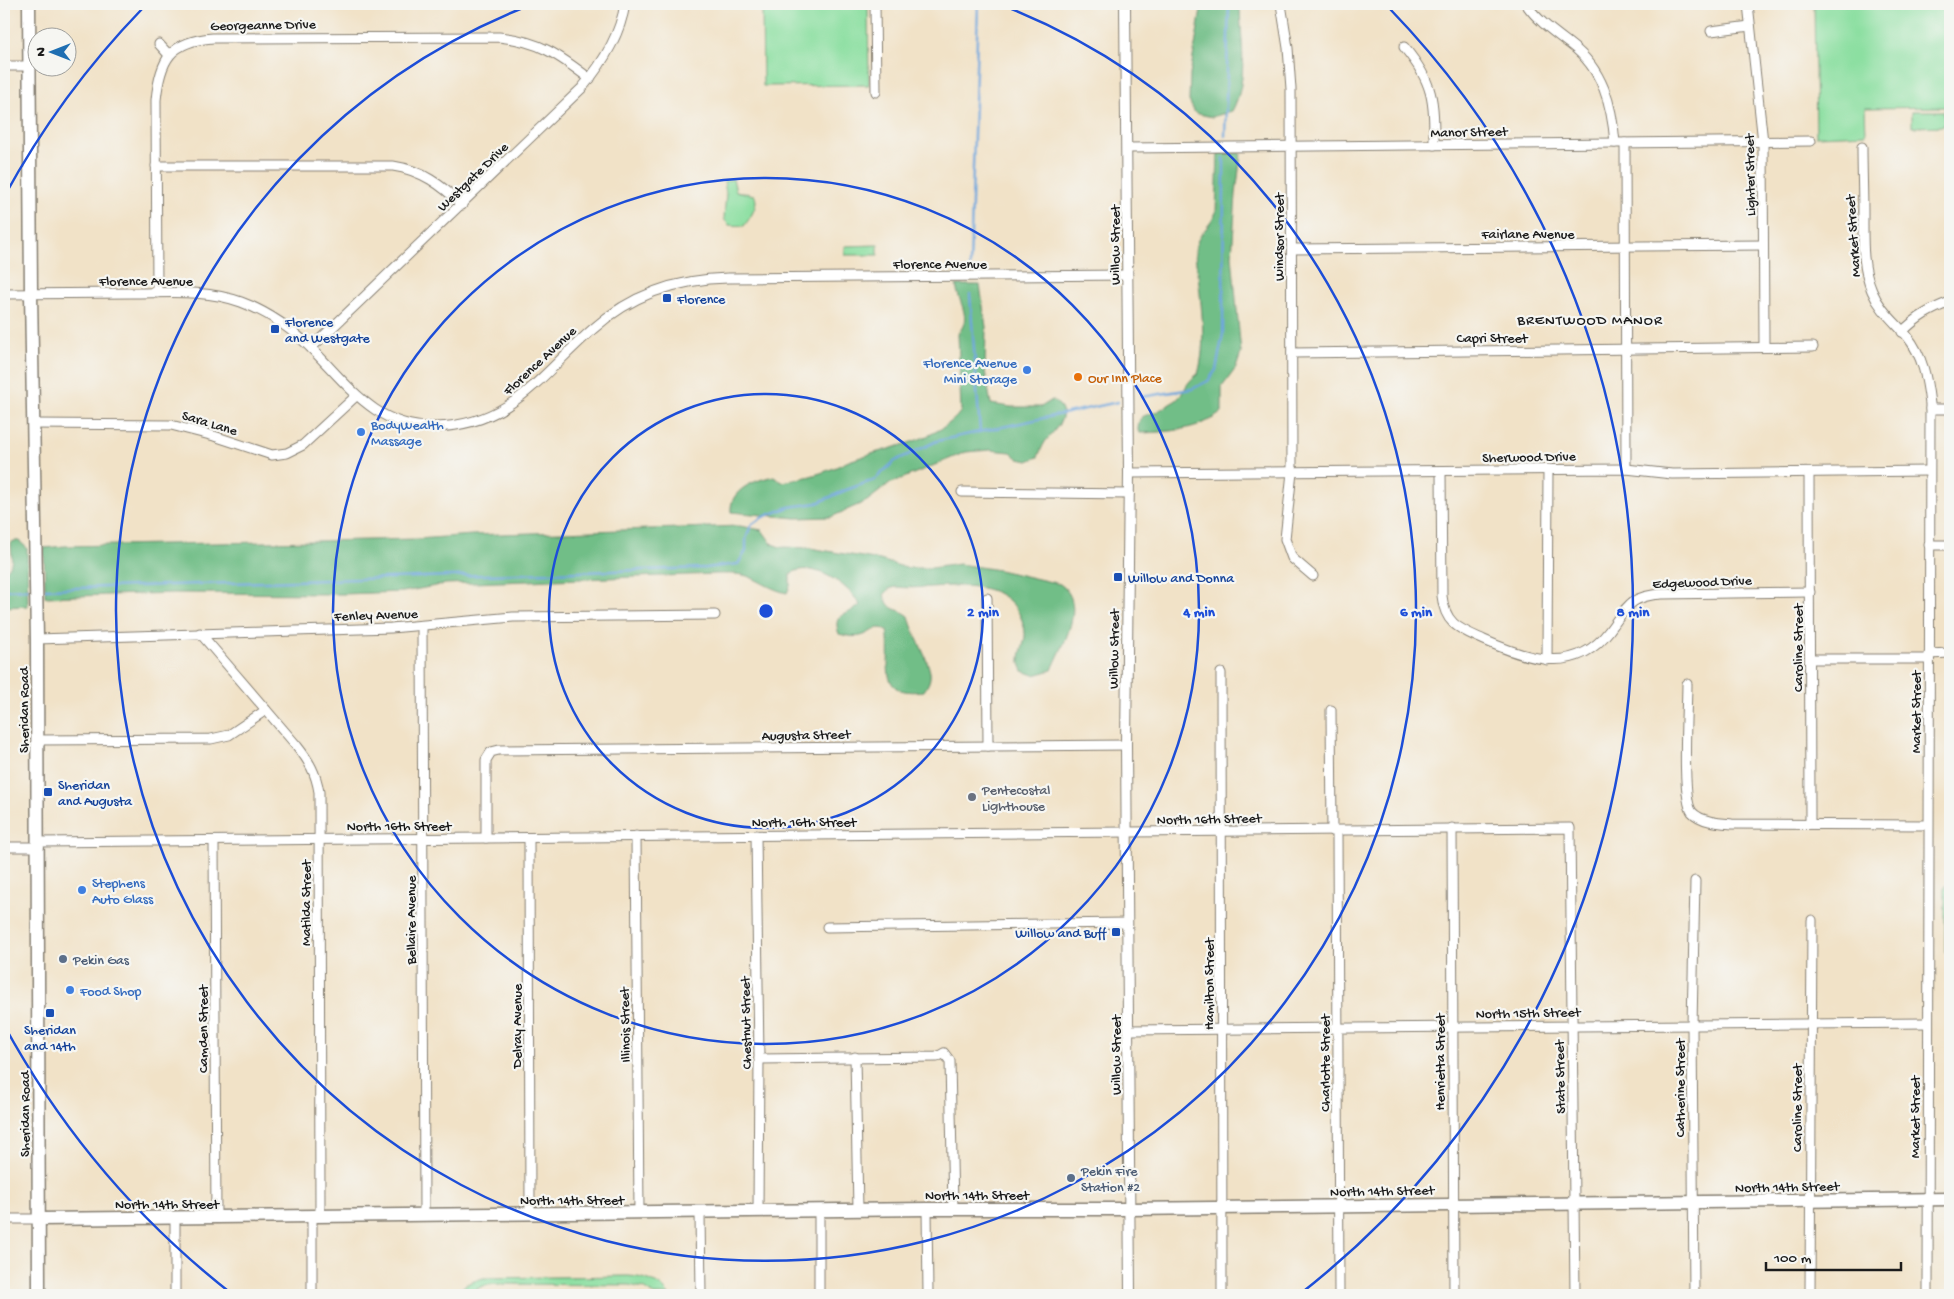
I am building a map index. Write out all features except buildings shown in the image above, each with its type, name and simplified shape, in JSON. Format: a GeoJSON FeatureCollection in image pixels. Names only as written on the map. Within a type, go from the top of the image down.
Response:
{"type":"FeatureCollection","features":[{"type":"Feature","properties":{"kind":"main road","name":"Sheridan Road"},"geometry":{"type":"LineString","coordinates":[[29,4],[29,28]]}},
{"type":"Feature","properties":{"kind":"main road","name":"Sheridan Road"},"geometry":{"type":"LineString","coordinates":[[30,78],[31,294],[38,740],[39,1295]]}},
{"type":"Feature","properties":{"kind":"main road","name":"North 14th Street"},"geometry":{"type":"LineString","coordinates":[[38,1219],[927,1209],[1129,1209],[1222,1206],[1809,1202],[1950,1199]]}},
{"type":"Feature","properties":{"kind":"street","name":"Westgate Drive"},"geometry":{"type":"LineString","coordinates":[[311,348],[564,108],[590,79],[611,48],[625,4]]}},
{"type":"Feature","properties":{"kind":"street"},"geometry":{"type":"LineString","coordinates":[[875,4],[876,92]]}},
{"type":"Feature","properties":{"kind":"street","name":"Willow Street"},"geometry":{"type":"LineString","coordinates":[[1125,4],[1128,148],[1129,494],[1126,832],[1130,1295]]}},
{"type":"Feature","properties":{"kind":"street","name":"Windsor Street"},"geometry":{"type":"LineString","coordinates":[[1281,4],[1290,68],[1292,249],[1292,472],[1290,503],[1285,533],[1286,544],[1292,558],[1313,576]]}},
{"type":"Feature","properties":{"kind":"street"},"geometry":{"type":"LineString","coordinates":[[1526,4],[1540,20],[1580,53],[1596,72],[1610,105],[1620,143],[1625,246],[1626,469]]}},
{"type":"Feature","properties":{"kind":"street","name":"Lighter Street"},"geometry":{"type":"LineString","coordinates":[[1748,4],[1763,142],[1764,347]]}},
{"type":"Feature","properties":{"kind":"street"},"geometry":{"type":"LineString","coordinates":[[1711,32],[1750,26]]}},
{"type":"Feature","properties":{"kind":"street","name":"Georgeanne Drive"},"geometry":{"type":"LineString","coordinates":[[169,54],[181,45],[192,41],[213,38],[499,36],[517,38],[540,45],[560,56],[590,79]]}},
{"type":"Feature","properties":{"kind":"street"},"geometry":{"type":"LineString","coordinates":[[157,293],[156,100],[163,63],[169,54],[159,44]]}},
{"type":"Feature","properties":{"kind":"street"},"geometry":{"type":"LineString","coordinates":[[1404,47],[1421,69],[1429,86],[1434,145]]}},
{"type":"Feature","properties":{"kind":"street"},"geometry":{"type":"LineString","coordinates":[[4,66],[28,66]]}},
{"type":"Feature","properties":{"kind":"street","name":"Manor Street"},"geometry":{"type":"LineString","coordinates":[[1128,148],[1811,141]]}},
{"type":"Feature","properties":{"kind":"street","name":"Market Street"},"geometry":{"type":"LineString","coordinates":[[1862,147],[1863,238],[1866,272],[1876,300],[1886,315],[1915,348],[1925,371],[1930,409],[1928,1295]]}},
{"type":"Feature","properties":{"kind":"street"},"geometry":{"type":"LineString","coordinates":[[156,166],[393,166],[417,172],[431,179],[462,205]]}},
{"type":"Feature","properties":{"kind":"street","name":"Fairlane Avenue"},"geometry":{"type":"LineString","coordinates":[[1292,249],[1763,245]]}},
{"type":"Feature","properties":{"kind":"street","name":"Florence Avenue"},"geometry":{"type":"LineString","coordinates":[[4,294],[209,294],[240,302],[261,310],[278,320],[311,348],[356,396],[380,413],[414,426],[432,428],[455,426],[480,420],[503,410],[518,399],[594,328],[617,310],[648,294],[687,282],[728,278],[1127,275]]}},
{"type":"Feature","properties":{"kind":"street"},"geometry":{"type":"LineString","coordinates":[[1902,332],[1918,317],[1931,309],[1950,302]]}},
{"type":"Feature","properties":{"kind":"street","name":"Capri Street"},"geometry":{"type":"LineString","coordinates":[[1292,353],[1813,347]]}},
{"type":"Feature","properties":{"kind":"street","name":"Sara Lane"},"geometry":{"type":"LineString","coordinates":[[34,424],[171,425],[214,436],[260,452],[277,455],[292,452],[303,445],[356,396]]}},
{"type":"Feature","properties":{"kind":"street"},"geometry":{"type":"LineString","coordinates":[[1930,409],[1950,409]]}},
{"type":"Feature","properties":{"kind":"street"},"geometry":{"type":"LineString","coordinates":[[1547,660],[1548,469]]}},
{"type":"Feature","properties":{"kind":"street","name":"Sherwood Drive"},"geometry":{"type":"LineString","coordinates":[[1129,473],[1548,469],[1626,469],[1672,474],[1929,471]]}},
{"type":"Feature","properties":{"kind":"street","name":"Edgewood Drive"},"geometry":{"type":"LineString","coordinates":[[1441,471],[1442,596],[1447,616],[1458,628],[1527,657],[1547,660],[1572,657],[1594,645],[1610,629],[1623,609],[1643,597],[1662,594],[1810,592]]}},
{"type":"Feature","properties":{"kind":"street","name":"Caroline Street"},"geometry":{"type":"LineString","coordinates":[[1809,473],[1810,824]]}},
{"type":"Feature","properties":{"kind":"street"},"geometry":{"type":"LineString","coordinates":[[962,492],[1129,494]]}},
{"type":"Feature","properties":{"kind":"street"},"geometry":{"type":"LineString","coordinates":[[1930,546],[1950,545]]}},
{"type":"Feature","properties":{"kind":"street"},"geometry":{"type":"LineString","coordinates":[[987,598],[988,746]]}},
{"type":"Feature","properties":{"kind":"street","name":"Fenley Avenue"},"geometry":{"type":"LineString","coordinates":[[37,639],[422,626],[481,618],[715,615]]}},
{"type":"Feature","properties":{"kind":"street","name":"Bellaire Avenue"},"geometry":{"type":"LineString","coordinates":[[422,626],[424,1214]]}},
{"type":"Feature","properties":{"kind":"street","name":"Matilda Street"},"geometry":{"type":"LineString","coordinates":[[200,633],[297,746],[313,769],[319,792],[316,1216],[312,1295]]}},
{"type":"Feature","properties":{"kind":"street"},"geometry":{"type":"LineString","coordinates":[[1811,659],[1929,656],[1950,653]]}},
{"type":"Feature","properties":{"kind":"street","name":"Hamilton Street"},"geometry":{"type":"LineString","coordinates":[[1221,674],[1222,1295]]}},
{"type":"Feature","properties":{"kind":"street"},"geometry":{"type":"LineString","coordinates":[[1687,684],[1686,786],[1690,807],[1696,815],[1712,821],[1732,824],[1928,825]]}},
{"type":"Feature","properties":{"kind":"street"},"geometry":{"type":"LineString","coordinates":[[38,740],[218,738],[240,729],[266,710]]}},
{"type":"Feature","properties":{"kind":"street","name":"Charlotte Street"},"geometry":{"type":"LineString","coordinates":[[1331,710],[1338,1027],[1339,1295]]}},
{"type":"Feature","properties":{"kind":"street","name":"Augusta Street"},"geometry":{"type":"LineString","coordinates":[[486,838],[486,763],[488,755],[499,750],[1126,745]]}},
{"type":"Feature","properties":{"kind":"street","name":"Henrietta Street"},"geometry":{"type":"LineString","coordinates":[[1452,828],[1454,1295]]}},
{"type":"Feature","properties":{"kind":"street","name":"North 16th Street"},"geometry":{"type":"LineString","coordinates":[[4,848],[38,845],[319,839],[1570,828]]}},
{"type":"Feature","properties":{"kind":"street","name":"State Street"},"geometry":{"type":"LineString","coordinates":[[1570,828],[1575,1295]]}},
{"type":"Feature","properties":{"kind":"street","name":"Chestnut Street"},"geometry":{"type":"LineString","coordinates":[[756,835],[759,1059],[758,1211]]}},
{"type":"Feature","properties":{"kind":"street","name":"Illinois Street"},"geometry":{"type":"LineString","coordinates":[[636,836],[639,1213]]}},
{"type":"Feature","properties":{"kind":"street","name":"Delray Avenue"},"geometry":{"type":"LineString","coordinates":[[529,838],[530,1214]]}},
{"type":"Feature","properties":{"kind":"street","name":"Camden Street"},"geometry":{"type":"LineString","coordinates":[[214,841],[216,1218]]}},
{"type":"Feature","properties":{"kind":"street","name":"Catherine Street"},"geometry":{"type":"LineString","coordinates":[[1694,881],[1692,1024],[1694,1295]]}},
{"type":"Feature","properties":{"kind":"street","name":"Caroline Street"},"geometry":{"type":"LineString","coordinates":[[1810,1295],[1812,920]]}},
{"type":"Feature","properties":{"kind":"street"},"geometry":{"type":"LineString","coordinates":[[827,927],[1127,923]]}},
{"type":"Feature","properties":{"kind":"street","name":"North 15th Street"},"geometry":{"type":"LineString","coordinates":[[1128,1030],[1928,1023]]}},
{"type":"Feature","properties":{"kind":"street"},"geometry":{"type":"LineString","coordinates":[[759,1059],[937,1057],[944,1053],[950,1061],[953,1209]]}},
{"type":"Feature","properties":{"kind":"street"},"geometry":{"type":"LineString","coordinates":[[855,1057],[858,1210]]}},
{"type":"Feature","properties":{"kind":"street"},"geometry":{"type":"LineString","coordinates":[[927,1209],[928,1295]]}},
{"type":"Feature","properties":{"kind":"street"},"geometry":{"type":"LineString","coordinates":[[819,1210],[819,1295]]}},
{"type":"Feature","properties":{"kind":"street"},"geometry":{"type":"LineString","coordinates":[[700,1212],[701,1295]]}},
{"type":"Feature","properties":{"kind":"street"},"geometry":{"type":"LineString","coordinates":[[174,1218],[175,1295]]}},
{"type":"Feature","properties":{"kind":"street","name":"North 14th Street"},"geometry":{"type":"LineString","coordinates":[[4,1219],[38,1219]]}},
{"type":"Feature","properties":{"kind":"green space"},"geometry":{"type":"Polygon","coordinates":[[[762,4],[868,4],[869,85],[763,86],[762,4]]]}},
{"type":"Feature","properties":{"kind":"green space"},"geometry":{"type":"Polygon","coordinates":[[[1202,4],[1240,4],[1243,58],[1238,99],[1232,111],[1212,117],[1195,113],[1189,101],[1190,75],[1202,4]]]}},
{"type":"Feature","properties":{"kind":"green space"},"geometry":{"type":"Polygon","coordinates":[[[1814,4],[1950,4],[1950,107],[1865,108],[1866,134],[1816,136],[1814,4]]]}},
{"type":"Feature","properties":{"kind":"green space"},"geometry":{"type":"Polygon","coordinates":[[[1912,111],[1944,111],[1944,126],[1912,127],[1912,111]]]}},
{"type":"Feature","properties":{"kind":"green space"},"geometry":{"type":"Polygon","coordinates":[[[1218,153],[1241,153],[1232,256],[1241,353],[1236,368],[1222,387],[1222,412],[1204,423],[1183,429],[1140,433],[1138,425],[1141,418],[1175,401],[1193,377],[1198,374],[1203,337],[1195,251],[1198,240],[1216,212],[1218,153]]]}},
{"type":"Feature","properties":{"kind":"green space"},"geometry":{"type":"Polygon","coordinates":[[[733,179],[736,191],[754,195],[756,199],[754,211],[744,226],[729,225],[724,219],[726,193],[724,181],[733,179]]]}},
{"type":"Feature","properties":{"kind":"green space"},"geometry":{"type":"Polygon","coordinates":[[[878,245],[878,255],[845,255],[845,246],[878,245]]]}},
{"type":"Feature","properties":{"kind":"green space"},"geometry":{"type":"Polygon","coordinates":[[[956,285],[980,285],[986,327],[985,371],[991,404],[1011,407],[1041,407],[1052,400],[1062,410],[1061,421],[1045,442],[1038,457],[1028,461],[1019,459],[1011,452],[990,450],[966,452],[889,484],[867,501],[831,517],[796,518],[731,512],[734,497],[745,487],[759,480],[774,476],[782,482],[815,475],[852,460],[912,442],[927,436],[952,421],[961,411],[958,333],[964,322],[963,310],[956,285]]]}},
{"type":"Feature","properties":{"kind":"green space"},"geometry":{"type":"Polygon","coordinates":[[[740,526],[762,530],[772,544],[780,547],[810,548],[880,560],[907,568],[931,568],[959,564],[999,570],[1060,584],[1068,592],[1072,603],[1073,614],[1070,626],[1052,670],[1034,675],[1023,671],[1020,663],[1020,655],[1025,639],[1023,623],[1014,606],[1001,595],[985,589],[968,586],[896,587],[889,589],[884,595],[889,605],[909,616],[930,672],[929,682],[924,691],[908,691],[898,689],[892,683],[889,676],[887,630],[878,628],[858,636],[839,634],[837,621],[839,618],[860,605],[855,597],[839,582],[819,572],[809,570],[799,570],[790,574],[790,586],[787,593],[750,577],[724,574],[446,584],[403,592],[343,594],[173,593],[45,597],[44,548],[417,539],[472,535],[740,526]]]}},
{"type":"Feature","properties":{"kind":"green space"},"geometry":{"type":"Polygon","coordinates":[[[19,541],[27,548],[28,606],[4,607],[4,572],[10,566],[12,555],[11,542],[19,541]]]}},
{"type":"Feature","properties":{"kind":"green space"},"geometry":{"type":"Polygon","coordinates":[[[1945,886],[1950,886],[1950,943],[1945,952],[1945,886]]]}},
{"type":"Feature","properties":{"kind":"green space"},"geometry":{"type":"Polygon","coordinates":[[[640,1277],[656,1283],[669,1295],[654,1295],[643,1288],[629,1285],[491,1284],[465,1294],[455,1295],[466,1284],[483,1278],[640,1277]]]}},
{"type":"Feature","properties":{"kind":"waterway"},"geometry":{"type":"LineString","coordinates":[[970,267],[978,4]]}},
{"type":"Feature","properties":{"kind":"waterway"},"geometry":{"type":"LineString","coordinates":[[1225,136],[1229,4]]}},
{"type":"Feature","properties":{"kind":"waterway"},"geometry":{"type":"LineString","coordinates":[[1141,397],[1192,389],[1208,381],[1216,370],[1223,334],[1224,158]]}},
{"type":"Feature","properties":{"kind":"waterway"},"geometry":{"type":"LineString","coordinates":[[970,294],[980,432]]}},
{"type":"Feature","properties":{"kind":"waterway"},"geometry":{"type":"LineString","coordinates":[[45,589],[705,568],[738,564],[746,551],[746,539],[751,525],[763,517],[789,507],[817,503],[874,480],[895,461],[937,441],[1118,402]]}},
{"type":"Feature","properties":{"kind":"waterway"},"geometry":{"type":"LineString","coordinates":[[4,590],[29,589]]}},
{"type":"Feature","properties":{"kind":"place","name":"Florence"},"geometry":{"type":"Point","coordinates":[667,298]}},
{"type":"Feature","properties":{"kind":"place","name":"Florence and Westgate"},"geometry":{"type":"Point","coordinates":[275,329]}},
{"type":"Feature","properties":{"kind":"place","name":"Florence Avenue Mini Storage"},"geometry":{"type":"Point","coordinates":[1027,370]}},
{"type":"Feature","properties":{"kind":"place","name":"Our Inn Place"},"geometry":{"type":"Point","coordinates":[1078,377]}},
{"type":"Feature","properties":{"kind":"place","name":"BodyWealth Massage"},"geometry":{"type":"Point","coordinates":[361,432]}},
{"type":"Feature","properties":{"kind":"place","name":"Willow and Donna"},"geometry":{"type":"Point","coordinates":[1118,577]}},
{"type":"Feature","properties":{"kind":"place","name":"Sheridan and Augusta"},"geometry":{"type":"Point","coordinates":[48,792]}},
{"type":"Feature","properties":{"kind":"place","name":"Pentecostal Lighthouse"},"geometry":{"type":"Point","coordinates":[972,797]}},
{"type":"Feature","properties":{"kind":"place","name":"Stephens Auto Glass"},"geometry":{"type":"Point","coordinates":[82,890]}},
{"type":"Feature","properties":{"kind":"place","name":"Willow and Buff"},"geometry":{"type":"Point","coordinates":[1116,932]}},
{"type":"Feature","properties":{"kind":"place","name":"Pekin Gas"},"geometry":{"type":"Point","coordinates":[63,959]}},
{"type":"Feature","properties":{"kind":"place","name":"Food Shop"},"geometry":{"type":"Point","coordinates":[70,990]}},
{"type":"Feature","properties":{"kind":"place","name":"Sheridan and 14th"},"geometry":{"type":"Point","coordinates":[50,1013]}},
{"type":"Feature","properties":{"kind":"place","name":"Pekin Fire Station #2"},"geometry":{"type":"Point","coordinates":[1071,1178]}},
{"type":"Feature","properties":{"kind":"district","name":"BRENTWOOD MANOR"},"geometry":{"type":"Point","coordinates":[1590,319]}}]}
